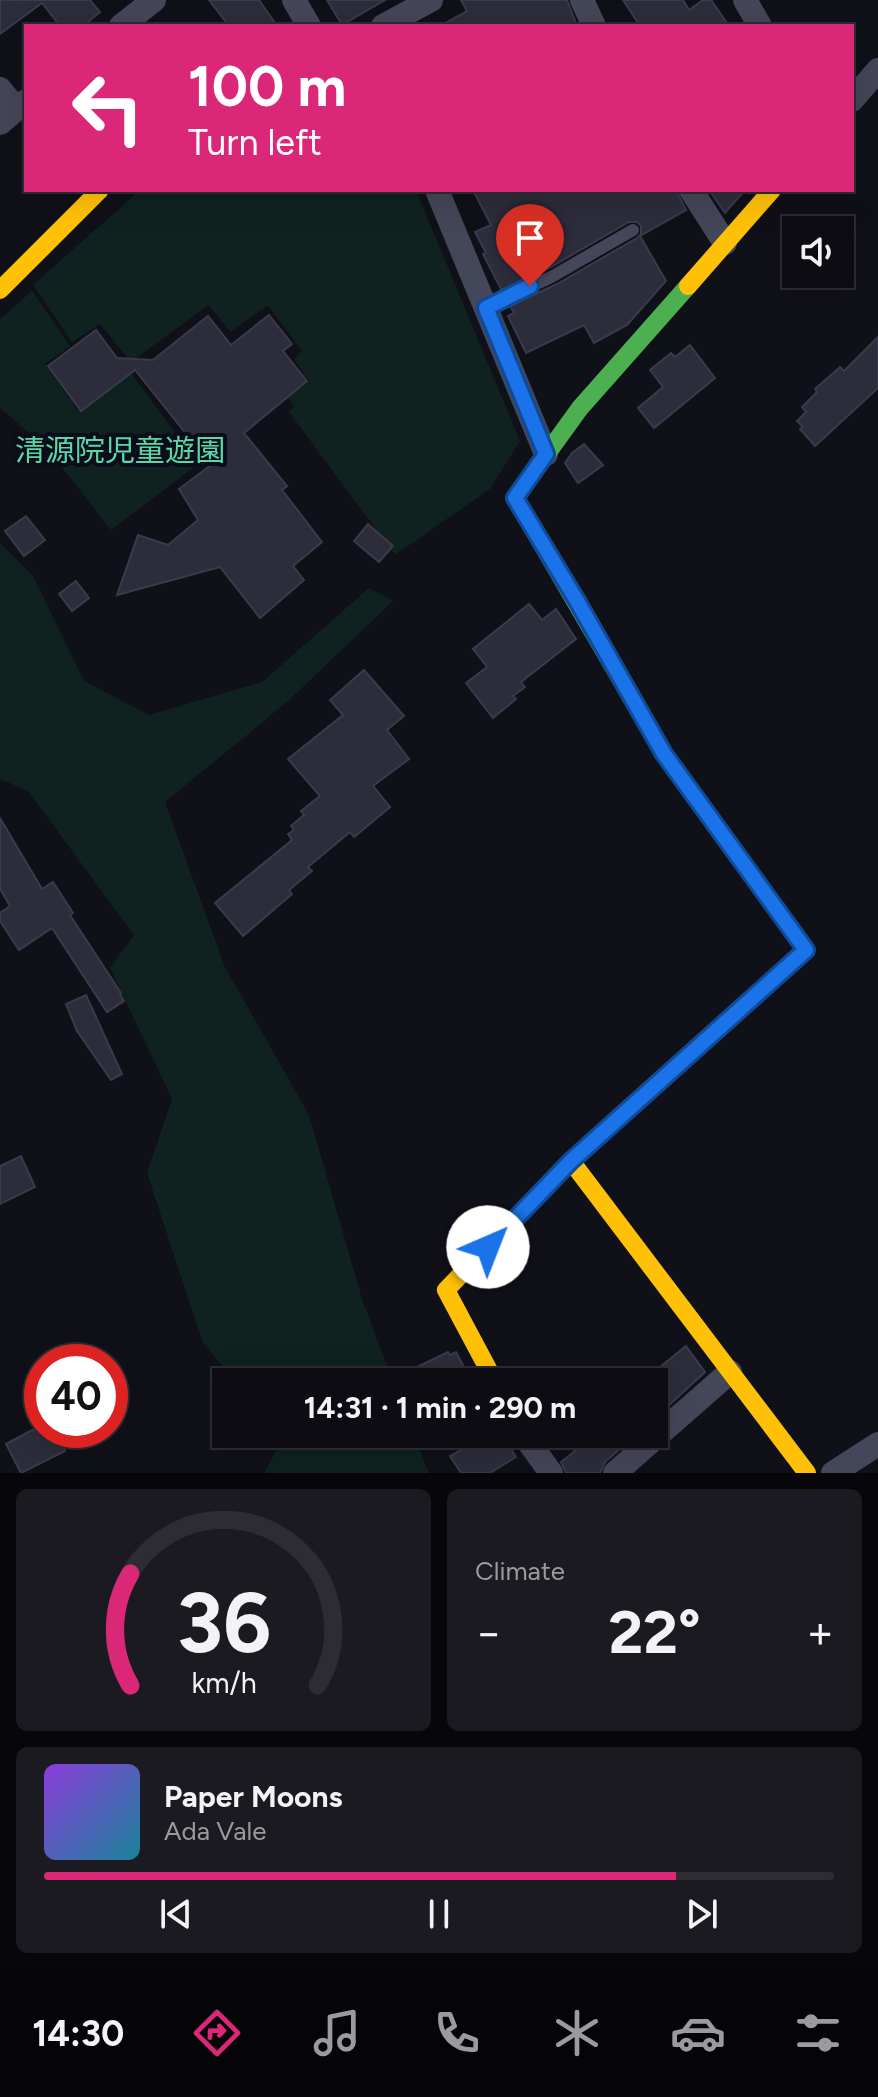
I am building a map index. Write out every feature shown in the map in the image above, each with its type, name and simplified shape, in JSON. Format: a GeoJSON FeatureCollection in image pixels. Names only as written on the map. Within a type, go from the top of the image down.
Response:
{"type":"FeatureCollection","features":[{"type":"Feature","properties":{"kind":"street"},"geometry":{"type":"LineString","coordinates":[[294,0],[308,24]]}},
{"type":"Feature","properties":{"kind":"street"},"geometry":{"type":"LineString","coordinates":[[387,24],[431,0]]}},
{"type":"Feature","properties":{"kind":"street"},"geometry":{"type":"LineString","coordinates":[[582,0],[593,24]]}},
{"type":"Feature","properties":{"kind":"street"},"geometry":{"type":"LineString","coordinates":[[745,0],[759,24]]}},
{"type":"Feature","properties":{"kind":"street"},"geometry":{"type":"LineString","coordinates":[[854,98],[878,70]]}},
{"type":"Feature","properties":{"kind":"street"},"geometry":{"type":"LineString","coordinates":[[0,89],[14,111]]}},
{"type":"Feature","properties":{"kind":"street"},"geometry":{"type":"LineString","coordinates":[[0,290],[98,192]]}},
{"type":"Feature","properties":{"kind":"street"},"geometry":{"type":"LineString","coordinates":[[438,192],[546,454]]}},
{"type":"Feature","properties":{"kind":"street"},"geometry":{"type":"LineString","coordinates":[[692,192],[725,243]]}},
{"type":"Feature","properties":{"kind":"street"},"geometry":{"type":"LineString","coordinates":[[488,1368],[446,1290],[571,1161],[806,950],[664,754],[515,498],[580,408],[770,192]]}},
{"type":"Feature","properties":{"kind":"street"},"geometry":{"type":"LineString","coordinates":[[571,1161],[807,1473]]}},
{"type":"Feature","properties":{"kind":"street"},"geometry":{"type":"LineString","coordinates":[[615,1473],[730,1372]]}},
{"type":"Feature","properties":{"kind":"street"},"geometry":{"type":"LineString","coordinates":[[833,1473],[878,1444]]}},
{"type":"Feature","properties":{"kind":"street"},"geometry":{"type":"LineString","coordinates":[[533,1448],[551,1473]]}},
{"type":"Feature","properties":{"kind":"lane"},"geometry":{"type":"LineString","coordinates":[[486,308],[553,276],[633,230]]}},
{"type":"Feature","properties":{"kind":"green space"},"geometry":{"type":"Polygon","coordinates":[[[138,192],[417,192],[520,441],[490,489],[395,555],[289,412],[294,407],[288,397],[309,381],[294,359],[302,351],[268,305],[231,332],[208,305],[131,362],[100,324],[72,342],[33,285],[138,192]]]}},
{"type":"Feature","properties":{"kind":"green space","name":"清源院児童遊園"},"geometry":{"type":"Polygon","coordinates":[[[32,291],[70,346],[45,364],[78,411],[131,373],[198,464],[111,530],[47,448],[0,408],[0,319],[32,291]]]}},
{"type":"Feature","properties":{"kind":"green space"},"geometry":{"type":"Polygon","coordinates":[[[0,543],[33,576],[84,681],[149,715],[262,682],[369,588],[393,601],[287,702],[165,802],[225,967],[309,1115],[363,1302],[388,1368],[224,1368],[203,1343],[147,1173],[172,1099],[110,968],[134,935],[28,791],[0,779],[0,543]]]}},
{"type":"Feature","properties":{"kind":"green space"},"geometry":{"type":"Polygon","coordinates":[[[278,1448],[419,1448],[429,1473],[264,1473],[278,1448]]]}},
{"type":"Feature","properties":{"kind":"building"},"geometry":{"type":"Polygon","coordinates":[[[0,0],[90,0],[100,12],[85,24],[58,24],[42,3],[0,34],[0,0]]]}},
{"type":"Feature","properties":{"kind":"building"},"geometry":{"type":"Polygon","coordinates":[[[209,0],[259,0],[276,24],[227,24],[209,0]]]}},
{"type":"Feature","properties":{"kind":"building"},"geometry":{"type":"Polygon","coordinates":[[[327,0],[385,0],[344,24],[327,0]]]}},
{"type":"Feature","properties":{"kind":"building"},"geometry":{"type":"Polygon","coordinates":[[[461,0],[567,0],[576,24],[444,24],[467,11],[461,0]]]}},
{"type":"Feature","properties":{"kind":"building"},"geometry":{"type":"Polygon","coordinates":[[[623,0],[683,0],[689,10],[703,0],[711,0],[728,24],[639,24],[623,0]]]}},
{"type":"Feature","properties":{"kind":"building"},"geometry":{"type":"Polygon","coordinates":[[[474,192],[677,192],[686,210],[640,236],[666,281],[627,325],[594,343],[584,325],[526,353],[508,316],[514,313],[510,306],[557,284],[637,238],[641,234],[641,226],[637,222],[629,222],[502,291],[475,232],[491,225],[474,192]]]}},
{"type":"Feature","properties":{"kind":"building"},"geometry":{"type":"Polygon","coordinates":[[[710,192],[743,192],[725,213],[710,192]]]}},
{"type":"Feature","properties":{"kind":"building"},"geometry":{"type":"Polygon","coordinates":[[[269,315],[292,344],[283,351],[307,381],[244,433],[287,486],[282,490],[322,542],[293,566],[304,580],[260,618],[220,567],[117,595],[138,535],[168,545],[198,520],[179,489],[211,465],[135,370],[81,411],[48,366],[96,330],[117,358],[153,360],[208,316],[231,345],[269,315]]]}},
{"type":"Feature","properties":{"kind":"building"},"geometry":{"type":"Polygon","coordinates":[[[878,337],[878,388],[815,446],[797,421],[806,412],[802,407],[817,392],[815,389],[840,367],[844,371],[878,337]]]}},
{"type":"Feature","properties":{"kind":"building"},"geometry":{"type":"Polygon","coordinates":[[[690,345],[715,378],[654,428],[638,408],[663,387],[650,370],[671,353],[675,357],[690,345]]]}},
{"type":"Feature","properties":{"kind":"building"},"geometry":{"type":"Polygon","coordinates":[[[584,444],[603,465],[578,483],[565,463],[584,444]]]}},
{"type":"Feature","properties":{"kind":"building"},"geometry":{"type":"Polygon","coordinates":[[[26,516],[45,540],[24,556],[5,531],[26,516]]]}},
{"type":"Feature","properties":{"kind":"building"},"geometry":{"type":"Polygon","coordinates":[[[368,524],[393,546],[379,562],[354,541],[368,524]]]}},
{"type":"Feature","properties":{"kind":"building"},"geometry":{"type":"Polygon","coordinates":[[[76,581],[89,598],[72,611],[59,594],[76,581]]]}},
{"type":"Feature","properties":{"kind":"building"},"geometry":{"type":"Polygon","coordinates":[[[529,604],[542,620],[556,609],[576,639],[521,682],[525,687],[513,696],[516,699],[493,718],[466,683],[487,667],[473,649],[529,604]]]}},
{"type":"Feature","properties":{"kind":"building"},"geometry":{"type":"Polygon","coordinates":[[[364,670],[404,716],[387,730],[409,759],[373,786],[390,807],[354,837],[350,832],[308,867],[312,871],[289,890],[292,894],[243,936],[215,903],[292,840],[288,834],[294,830],[291,826],[304,815],[301,811],[320,796],[288,759],[343,715],[330,700],[364,670]]]}},
{"type":"Feature","properties":{"kind":"building"},"geometry":{"type":"Polygon","coordinates":[[[0,818],[42,889],[53,882],[73,913],[70,915],[121,993],[124,1001],[107,1012],[52,928],[19,950],[0,921],[0,913],[10,906],[0,889],[0,818]]]}},
{"type":"Feature","properties":{"kind":"building"},"geometry":{"type":"Polygon","coordinates":[[[86,995],[122,1074],[111,1080],[77,1031],[66,1004],[86,995]]]}},
{"type":"Feature","properties":{"kind":"building"},"geometry":{"type":"Polygon","coordinates":[[[21,1156],[35,1187],[0,1204],[0,1166],[21,1156]]]}},
{"type":"Feature","properties":{"kind":"building"},"geometry":{"type":"Polygon","coordinates":[[[686,1346],[705,1372],[668,1406],[668,1368],[659,1368],[686,1346]]]}},
{"type":"Feature","properties":{"kind":"building"},"geometry":{"type":"Polygon","coordinates":[[[448,1352],[450,1355],[456,1352],[465,1368],[415,1368],[448,1352]]]}},
{"type":"Feature","properties":{"kind":"building"},"geometry":{"type":"Polygon","coordinates":[[[24,1434],[24,1448],[64,1448],[65,1451],[21,1473],[6,1444],[24,1434]]]}},
{"type":"Feature","properties":{"kind":"building"},"geometry":{"type":"Polygon","coordinates":[[[464,1448],[511,1448],[516,1457],[490,1473],[461,1473],[450,1456],[464,1448]]]}},
{"type":"Feature","properties":{"kind":"building"},"geometry":{"type":"Polygon","coordinates":[[[572,1448],[621,1448],[605,1462],[600,1473],[566,1473],[561,1462],[575,1451],[572,1448]]]}},
{"type":"Feature","properties":{"kind":"traffic: fast"},"geometry":{"type":"LineString","coordinates":[[637,1101],[806,950],[664,754],[515,498],[580,408],[688,286]]}},
{"type":"Feature","properties":{"kind":"traffic: slow"},"geometry":{"type":"LineString","coordinates":[[0,290],[98,192]]}},
{"type":"Feature","properties":{"kind":"traffic: slow"},"geometry":{"type":"LineString","coordinates":[[688,286],[770,192]]}},
{"type":"Feature","properties":{"kind":"traffic: slow"},"geometry":{"type":"LineString","coordinates":[[488,1368],[446,1290],[571,1161],[637,1101]]}},
{"type":"Feature","properties":{"kind":"traffic: slow"},"geometry":{"type":"LineString","coordinates":[[571,1161],[807,1473]]}},
{"type":"Feature","properties":{"kind":"route"},"geometry":{"type":"LineString","coordinates":[[488,1247],[571,1161],[806,950],[664,754],[515,498],[546,454],[486,308],[530,286]]}}]}
